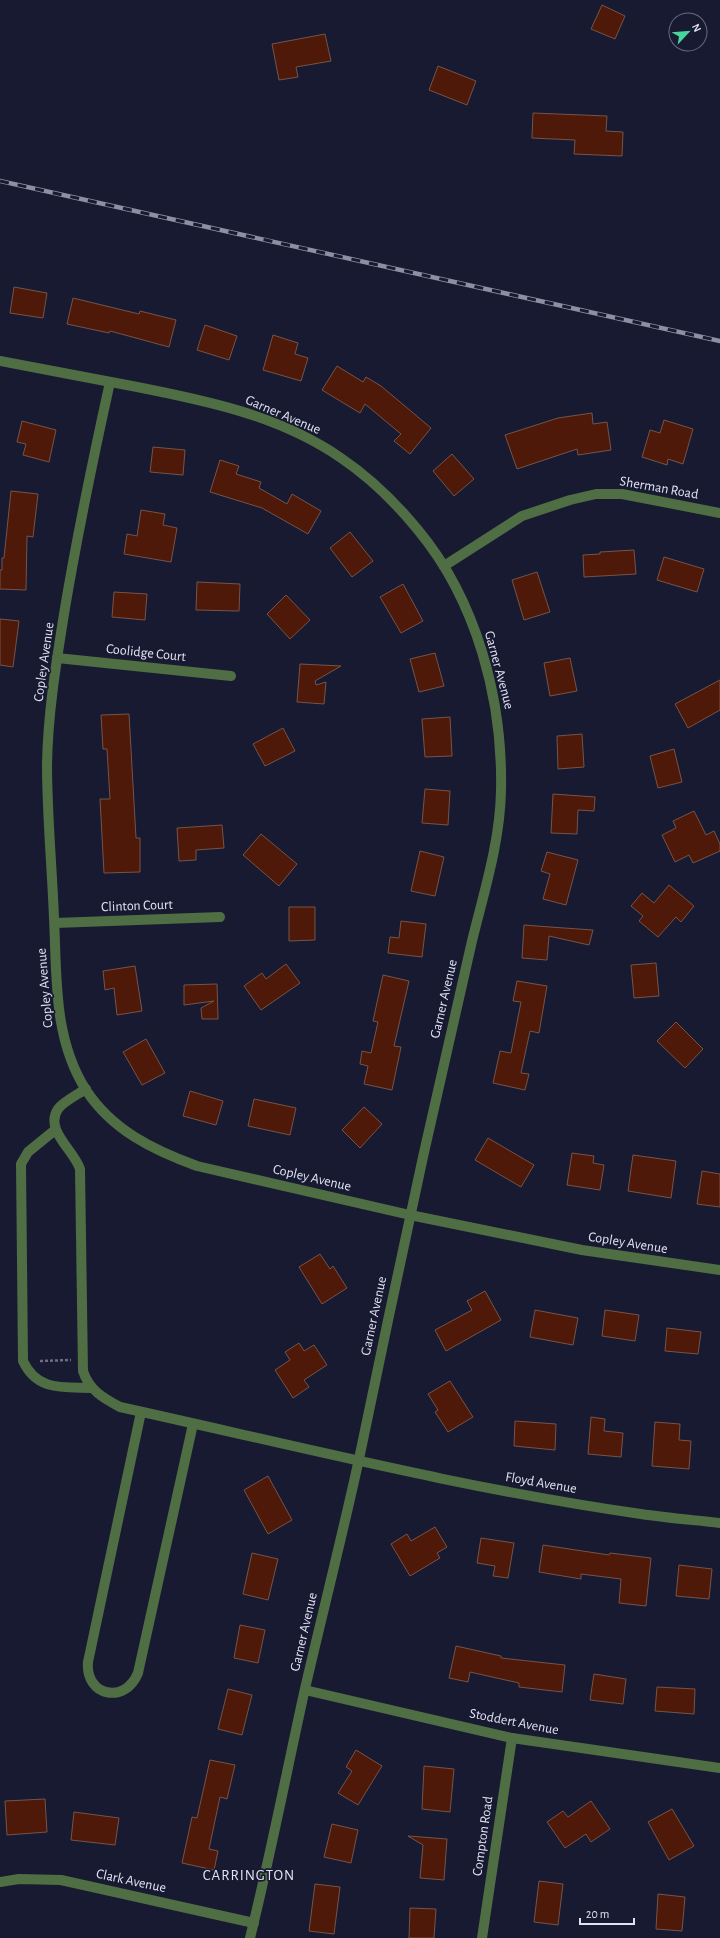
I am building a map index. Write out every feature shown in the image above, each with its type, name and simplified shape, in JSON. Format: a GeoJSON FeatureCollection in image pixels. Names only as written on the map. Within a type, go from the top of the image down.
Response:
{"type":"FeatureCollection","features":[{"type":"Feature","properties":{"kind":"street","name":"Garner Avenue"},"geometry":{"type":"LineString","coordinates":[[0,361],[201,400],[252,415],[310,439],[341,458],[372,483],[418,530],[444,566],[458,592],[474,629],[487,672],[497,716],[501,758],[501,794],[498,836],[456,1009],[410,1215],[358,1461],[250,1938]]}},
{"type":"Feature","properties":{"kind":"street","name":"Copley Avenue"},"geometry":{"type":"LineString","coordinates":[[110,382],[72,566],[55,669],[48,764],[56,974],[61,1025],[68,1051],[86,1089],[105,1114],[126,1132],[173,1158],[197,1166],[410,1215],[589,1252],[720,1270]]}},
{"type":"Feature","properties":{"kind":"street","name":"Sherman Road"},"geometry":{"type":"LineString","coordinates":[[444,566],[522,516],[546,507],[590,496],[622,494],[720,514]]}},
{"type":"Feature","properties":{"kind":"street","name":"Coolidge Court"},"geometry":{"type":"LineString","coordinates":[[57,658],[231,676]]}},
{"type":"Feature","properties":{"kind":"street","name":"Clinton Court"},"geometry":{"type":"LineString","coordinates":[[55,923],[220,918]]}},
{"type":"Feature","properties":{"kind":"street"},"geometry":{"type":"LineString","coordinates":[[86,1089],[59,1109],[54,1119],[55,1130],[78,1160],[80,1169],[83,1359],[84,1375],[91,1388]]}},
{"type":"Feature","properties":{"kind":"street"},"geometry":{"type":"LineString","coordinates":[[55,1130],[28,1152],[21,1164],[23,1361],[35,1379],[46,1384],[91,1388]]}},
{"type":"Feature","properties":{"kind":"street","name":"Floyd Avenue"},"geometry":{"type":"LineString","coordinates":[[91,1388],[105,1399],[120,1407],[358,1461],[520,1495],[642,1515],[720,1522]]}},
{"type":"Feature","properties":{"kind":"street"},"geometry":{"type":"LineString","coordinates":[[141,1412],[87,1670],[90,1678],[100,1690],[107,1693],[115,1693],[130,1687],[138,1673],[193,1424]]}},
{"type":"Feature","properties":{"kind":"street","name":"Stoddert Avenue"},"geometry":{"type":"LineString","coordinates":[[305,1690],[512,1738],[720,1768]]}},
{"type":"Feature","properties":{"kind":"street","name":"Compton Road"},"geometry":{"type":"LineString","coordinates":[[482,1938],[512,1738]]}},
{"type":"Feature","properties":{"kind":"street","name":"Clark Avenue"},"geometry":{"type":"LineString","coordinates":[[0,1882],[19,1879],[61,1880],[254,1923]]}},
{"type":"Feature","properties":{"kind":"path"},"geometry":{"type":"LineString","coordinates":[[23,1361],[83,1359]]}},
{"type":"Feature","properties":{"kind":"building"},"geometry":{"type":"Polygon","coordinates":[[[602,5],[625,16],[615,39],[591,29],[602,5]]]}},
{"type":"Feature","properties":{"kind":"building"},"geometry":{"type":"Polygon","coordinates":[[[325,34],[331,61],[296,67],[298,77],[279,80],[272,44],[325,34]]]}},
{"type":"Feature","properties":{"kind":"building"},"geometry":{"type":"Polygon","coordinates":[[[438,66],[476,81],[467,105],[429,90],[438,66]]]}},
{"type":"Feature","properties":{"kind":"building"},"geometry":{"type":"Polygon","coordinates":[[[533,113],[607,116],[606,131],[623,132],[622,156],[574,154],[575,140],[532,138],[533,113]]]}},
{"type":"Feature","properties":{"kind":"building"},"geometry":{"type":"Polygon","coordinates":[[[14,287],[47,293],[43,318],[10,313],[14,287]]]}},
{"type":"Feature","properties":{"kind":"building"},"geometry":{"type":"Polygon","coordinates":[[[73,298],[139,314],[140,311],[176,320],[169,347],[110,331],[109,333],[67,324],[73,298]]]}},
{"type":"Feature","properties":{"kind":"building"},"geometry":{"type":"Polygon","coordinates":[[[205,325],[237,336],[229,360],[197,350],[205,325]]]}},
{"type":"Feature","properties":{"kind":"building"},"geometry":{"type":"Polygon","coordinates":[[[273,335],[298,343],[295,354],[308,358],[301,381],[263,370],[273,335]]]}},
{"type":"Feature","properties":{"kind":"building"},"geometry":{"type":"Polygon","coordinates":[[[337,366],[363,382],[366,377],[381,386],[431,428],[410,454],[394,441],[401,434],[365,404],[360,413],[322,390],[337,366]]]}},
{"type":"Feature","properties":{"kind":"building"},"geometry":{"type":"Polygon","coordinates":[[[592,413],[593,424],[607,422],[611,450],[578,455],[577,449],[517,469],[505,435],[558,418],[592,413]]]}},
{"type":"Feature","properties":{"kind":"building"},"geometry":{"type":"Polygon","coordinates":[[[664,420],[693,429],[683,464],[668,459],[667,465],[642,457],[650,430],[660,433],[664,420]]]}},
{"type":"Feature","properties":{"kind":"building"},"geometry":{"type":"Polygon","coordinates":[[[22,421],[56,430],[49,462],[23,455],[26,444],[17,442],[22,421]]]}},
{"type":"Feature","properties":{"kind":"building"},"geometry":{"type":"Polygon","coordinates":[[[153,447],[185,450],[183,475],[150,472],[153,447]]]}},
{"type":"Feature","properties":{"kind":"building"},"geometry":{"type":"Polygon","coordinates":[[[452,454],[474,479],[454,496],[433,471],[452,454]]]}},
{"type":"Feature","properties":{"kind":"building"},"geometry":{"type":"Polygon","coordinates":[[[220,460],[239,466],[236,474],[261,482],[259,488],[287,504],[292,494],[321,511],[308,534],[262,508],[210,492],[220,460]]]}},
{"type":"Feature","properties":{"kind":"building"},"geometry":{"type":"Polygon","coordinates":[[[11,491],[38,494],[33,537],[27,536],[26,590],[0,589],[0,570],[2,570],[2,558],[4,558],[11,491]]]}},
{"type":"Feature","properties":{"kind":"building"},"geometry":{"type":"Polygon","coordinates":[[[141,510],[165,514],[163,525],[177,528],[171,562],[124,554],[127,534],[137,536],[141,510]]]}},
{"type":"Feature","properties":{"kind":"building"},"geometry":{"type":"Polygon","coordinates":[[[350,532],[373,561],[352,577],[330,548],[350,532]]]}},
{"type":"Feature","properties":{"kind":"building"},"geometry":{"type":"Polygon","coordinates":[[[634,550],[636,574],[584,577],[583,555],[600,554],[600,552],[634,550]]]}},
{"type":"Feature","properties":{"kind":"building"},"geometry":{"type":"Polygon","coordinates":[[[664,557],[704,569],[697,592],[657,580],[664,557]]]}},
{"type":"Feature","properties":{"kind":"building"},"geometry":{"type":"Polygon","coordinates":[[[537,572],[550,612],[524,620],[512,580],[537,572]]]}},
{"type":"Feature","properties":{"kind":"building"},"geometry":{"type":"Polygon","coordinates":[[[197,582],[240,584],[239,611],[196,610],[197,582]]]}},
{"type":"Feature","properties":{"kind":"building"},"geometry":{"type":"Polygon","coordinates":[[[403,584],[423,621],[401,633],[380,597],[403,584]]]}},
{"type":"Feature","properties":{"kind":"building"},"geometry":{"type":"Polygon","coordinates":[[[114,592],[147,594],[145,620],[112,617],[114,592]]]}},
{"type":"Feature","properties":{"kind":"building"},"geometry":{"type":"Polygon","coordinates":[[[286,595],[310,620],[290,639],[267,614],[286,595]]]}},
{"type":"Feature","properties":{"kind":"building"},"geometry":{"type":"Polygon","coordinates":[[[0,619],[19,621],[13,667],[0,665],[0,619]]]}},
{"type":"Feature","properties":{"kind":"building"},"geometry":{"type":"Polygon","coordinates":[[[435,653],[444,686],[419,692],[410,659],[435,653]]]}},
{"type":"Feature","properties":{"kind":"building"},"geometry":{"type":"Polygon","coordinates":[[[570,658],[577,691],[550,696],[544,663],[570,658]]]}},
{"type":"Feature","properties":{"kind":"building"},"geometry":{"type":"Polygon","coordinates":[[[300,664],[341,666],[315,681],[316,685],[326,682],[324,704],[297,702],[300,664]]]}},
{"type":"Feature","properties":{"kind":"building"},"geometry":{"type":"Polygon","coordinates":[[[720,680],[720,710],[688,728],[675,704],[720,680]]]}},
{"type":"Feature","properties":{"kind":"building"},"geometry":{"type":"Polygon","coordinates":[[[129,714],[136,838],[140,838],[140,872],[104,873],[100,799],[110,799],[107,749],[103,749],[101,715],[129,714]]]}},
{"type":"Feature","properties":{"kind":"building"},"geometry":{"type":"Polygon","coordinates":[[[450,717],[452,756],[425,757],[422,719],[450,717]]]}},
{"type":"Feature","properties":{"kind":"building"},"geometry":{"type":"Polygon","coordinates":[[[283,728],[295,751],[265,766],[253,744],[283,728]]]}},
{"type":"Feature","properties":{"kind":"building"},"geometry":{"type":"Polygon","coordinates":[[[582,734],[584,767],[558,769],[557,736],[582,734]]]}},
{"type":"Feature","properties":{"kind":"building"},"geometry":{"type":"Polygon","coordinates":[[[674,749],[682,782],[658,788],[650,756],[674,749]]]}},
{"type":"Feature","properties":{"kind":"building"},"geometry":{"type":"Polygon","coordinates":[[[425,789],[450,791],[448,825],[422,823],[425,789]]]}},
{"type":"Feature","properties":{"kind":"building"},"geometry":{"type":"Polygon","coordinates":[[[553,794],[595,797],[594,811],[578,810],[577,834],[551,833],[553,794]]]}},
{"type":"Feature","properties":{"kind":"building"},"geometry":{"type":"Polygon","coordinates":[[[694,811],[706,835],[714,831],[720,844],[720,851],[693,863],[689,855],[675,862],[662,835],[676,828],[673,821],[694,811]]]}},
{"type":"Feature","properties":{"kind":"building"},"geometry":{"type":"Polygon","coordinates":[[[222,825],[224,848],[196,850],[196,860],[179,861],[177,828],[222,825]]]}},
{"type":"Feature","properties":{"kind":"building"},"geometry":{"type":"Polygon","coordinates":[[[261,834],[297,864],[279,886],[243,855],[261,834]]]}},
{"type":"Feature","properties":{"kind":"building"},"geometry":{"type":"Polygon","coordinates":[[[420,851],[444,857],[435,896],[411,891],[420,851]]]}},
{"type":"Feature","properties":{"kind":"building"},"geometry":{"type":"Polygon","coordinates":[[[547,852],[578,860],[566,905],[543,899],[550,874],[541,871],[547,852]]]}},
{"type":"Feature","properties":{"kind":"building"},"geometry":{"type":"Polygon","coordinates":[[[669,885],[694,906],[681,922],[676,917],[658,937],[639,921],[643,916],[631,906],[642,893],[654,903],[669,885]]]}},
{"type":"Feature","properties":{"kind":"building"},"geometry":{"type":"Polygon","coordinates":[[[289,907],[315,907],[315,940],[289,941],[289,907]]]}},
{"type":"Feature","properties":{"kind":"building"},"geometry":{"type":"Polygon","coordinates":[[[401,921],[426,924],[422,957],[388,953],[390,937],[399,938],[401,921]]]}},
{"type":"Feature","properties":{"kind":"building"},"geometry":{"type":"Polygon","coordinates":[[[524,925],[593,930],[589,945],[549,936],[547,960],[522,958],[524,925]]]}},
{"type":"Feature","properties":{"kind":"building"},"geometry":{"type":"Polygon","coordinates":[[[656,963],[659,996],[634,998],[631,965],[656,963]]]}},
{"type":"Feature","properties":{"kind":"building"},"geometry":{"type":"Polygon","coordinates":[[[286,964],[300,983],[261,1010],[244,986],[262,973],[266,979],[286,964]]]}},
{"type":"Feature","properties":{"kind":"building"},"geometry":{"type":"Polygon","coordinates":[[[135,966],[142,1011],[117,1015],[114,988],[105,990],[103,971],[135,966]]]}},
{"type":"Feature","properties":{"kind":"building"},"geometry":{"type":"Polygon","coordinates":[[[383,975],[409,981],[394,1046],[401,1047],[392,1090],[364,1084],[368,1066],[360,1064],[362,1051],[371,1053],[378,1022],[373,1021],[383,975]]]}},
{"type":"Feature","properties":{"kind":"building"},"geometry":{"type":"Polygon","coordinates":[[[517,981],[547,986],[539,1033],[530,1031],[521,1073],[529,1074],[525,1090],[493,1083],[500,1051],[511,1053],[521,1002],[513,1001],[517,981]]]}},
{"type":"Feature","properties":{"kind":"building"},"geometry":{"type":"Polygon","coordinates":[[[217,984],[218,1019],[202,1019],[201,1008],[214,1001],[184,1005],[184,985],[217,984]]]}},
{"type":"Feature","properties":{"kind":"building"},"geometry":{"type":"Polygon","coordinates":[[[676,1022],[703,1049],[685,1068],[657,1041],[676,1022]]]}},
{"type":"Feature","properties":{"kind":"building"},"geometry":{"type":"Polygon","coordinates":[[[146,1039],[165,1073],[142,1085],[123,1052],[146,1039]]]}},
{"type":"Feature","properties":{"kind":"building"},"geometry":{"type":"Polygon","coordinates":[[[190,1091],[223,1101],[216,1125],[183,1116],[190,1091]]]}},
{"type":"Feature","properties":{"kind":"building"},"geometry":{"type":"Polygon","coordinates":[[[254,1099],[296,1108],[290,1135],[248,1126],[254,1099]]]}},
{"type":"Feature","properties":{"kind":"building"},"geometry":{"type":"Polygon","coordinates":[[[364,1107],[382,1124],[360,1148],[342,1130],[364,1107]]]}},
{"type":"Feature","properties":{"kind":"building"},"geometry":{"type":"Polygon","coordinates":[[[488,1138],[534,1165],[521,1187],[475,1160],[488,1138]]]}},
{"type":"Feature","properties":{"kind":"building"},"geometry":{"type":"Polygon","coordinates":[[[572,1153],[594,1156],[593,1163],[604,1165],[600,1190],[567,1185],[572,1153]]]}},
{"type":"Feature","properties":{"kind":"building"},"geometry":{"type":"Polygon","coordinates":[[[633,1155],[676,1161],[671,1198],[628,1191],[633,1155]]]}},
{"type":"Feature","properties":{"kind":"building"},"geometry":{"type":"Polygon","coordinates":[[[702,1171],[720,1174],[720,1207],[697,1204],[702,1171]]]}},
{"type":"Feature","properties":{"kind":"building"},"geometry":{"type":"Polygon","coordinates":[[[320,1254],[330,1269],[333,1266],[347,1288],[322,1304],[299,1267],[320,1254]]]}},
{"type":"Feature","properties":{"kind":"building"},"geometry":{"type":"Polygon","coordinates":[[[485,1291],[501,1320],[446,1351],[435,1330],[472,1310],[467,1301],[485,1291]]]}},
{"type":"Feature","properties":{"kind":"building"},"geometry":{"type":"Polygon","coordinates":[[[535,1310],[578,1318],[573,1345],[530,1337],[535,1310]]]}},
{"type":"Feature","properties":{"kind":"building"},"geometry":{"type":"Polygon","coordinates":[[[605,1310],[639,1315],[635,1341],[602,1336],[605,1310]]]}},
{"type":"Feature","properties":{"kind":"building"},"geometry":{"type":"Polygon","coordinates":[[[667,1328],[701,1332],[698,1354],[665,1351],[667,1328]]]}},
{"type":"Feature","properties":{"kind":"building"},"geometry":{"type":"Polygon","coordinates":[[[299,1343],[304,1351],[314,1345],[327,1365],[304,1380],[309,1387],[293,1398],[275,1370],[290,1360],[285,1352],[299,1343]]]}},
{"type":"Feature","properties":{"kind":"building"},"geometry":{"type":"Polygon","coordinates":[[[450,1381],[473,1417],[448,1432],[435,1412],[438,1410],[428,1394],[450,1381]]]}},
{"type":"Feature","properties":{"kind":"building"},"geometry":{"type":"Polygon","coordinates":[[[591,1417],[605,1419],[604,1431],[623,1433],[621,1457],[588,1454],[591,1417]]]}},
{"type":"Feature","properties":{"kind":"building"},"geometry":{"type":"Polygon","coordinates":[[[515,1421],[556,1424],[555,1450],[514,1446],[515,1421]]]}},
{"type":"Feature","properties":{"kind":"building"},"geometry":{"type":"Polygon","coordinates":[[[655,1422],[680,1424],[679,1440],[691,1441],[689,1469],[652,1466],[655,1422]]]}},
{"type":"Feature","properties":{"kind":"building"},"geometry":{"type":"Polygon","coordinates":[[[268,1476],[292,1520],[268,1534],[244,1490],[268,1476]]]}},
{"type":"Feature","properties":{"kind":"building"},"geometry":{"type":"Polygon","coordinates":[[[435,1527],[447,1547],[437,1553],[440,1558],[410,1576],[391,1544],[407,1534],[411,1541],[435,1527]]]}},
{"type":"Feature","properties":{"kind":"building"},"geometry":{"type":"Polygon","coordinates":[[[481,1538],[514,1543],[508,1578],[493,1576],[495,1566],[477,1563],[481,1538]]]}},
{"type":"Feature","properties":{"kind":"building"},"geometry":{"type":"Polygon","coordinates":[[[543,1545],[609,1555],[610,1553],[651,1558],[646,1606],[619,1603],[621,1579],[581,1574],[581,1579],[539,1572],[543,1545]]]}},
{"type":"Feature","properties":{"kind":"building"},"geometry":{"type":"Polygon","coordinates":[[[252,1553],[278,1559],[268,1600],[243,1594],[252,1553]]]}},
{"type":"Feature","properties":{"kind":"building"},"geometry":{"type":"Polygon","coordinates":[[[679,1565],[712,1569],[709,1599],[676,1596],[679,1565]]]}},
{"type":"Feature","properties":{"kind":"building"},"geometry":{"type":"Polygon","coordinates":[[[240,1625],[265,1630],[258,1663],[234,1658],[240,1625]]]}},
{"type":"Feature","properties":{"kind":"building"},"geometry":{"type":"Polygon","coordinates":[[[456,1646],[501,1656],[501,1658],[565,1665],[562,1692],[519,1687],[519,1683],[470,1672],[468,1682],[449,1678],[456,1646]]]}},
{"type":"Feature","properties":{"kind":"building"},"geometry":{"type":"Polygon","coordinates":[[[594,1674],[626,1679],[623,1704],[590,1700],[594,1674]]]}},
{"type":"Feature","properties":{"kind":"building"},"geometry":{"type":"Polygon","coordinates":[[[657,1687],[695,1689],[694,1714],[655,1711],[657,1687]]]}},
{"type":"Feature","properties":{"kind":"building"},"geometry":{"type":"Polygon","coordinates":[[[228,1689],[252,1695],[242,1735],[218,1729],[228,1689]]]}},
{"type":"Feature","properties":{"kind":"building"},"geometry":{"type":"Polygon","coordinates":[[[356,1750],[382,1766],[358,1805],[338,1793],[352,1771],[346,1767],[356,1750]]]}},
{"type":"Feature","properties":{"kind":"building"},"geometry":{"type":"Polygon","coordinates":[[[210,1760],[235,1765],[227,1799],[220,1797],[209,1849],[218,1851],[214,1870],[182,1863],[192,1817],[197,1818],[210,1760]]]}},
{"type":"Feature","properties":{"kind":"building"},"geometry":{"type":"Polygon","coordinates":[[[424,1766],[454,1769],[450,1812],[422,1809],[424,1766]]]}},
{"type":"Feature","properties":{"kind":"building"},"geometry":{"type":"Polygon","coordinates":[[[45,1799],[47,1832],[7,1835],[5,1801],[45,1799]]]}},
{"type":"Feature","properties":{"kind":"building"},"geometry":{"type":"Polygon","coordinates":[[[591,1801],[610,1829],[591,1842],[586,1834],[565,1848],[547,1822],[563,1811],[568,1817],[591,1801]]]}},
{"type":"Feature","properties":{"kind":"building"},"geometry":{"type":"Polygon","coordinates":[[[672,1809],[694,1846],[669,1860],[648,1822],[672,1809]]]}},
{"type":"Feature","properties":{"kind":"building"},"geometry":{"type":"Polygon","coordinates":[[[74,1812],[119,1818],[115,1845],[71,1840],[74,1812]]]}},
{"type":"Feature","properties":{"kind":"building"},"geometry":{"type":"Polygon","coordinates":[[[332,1824],[358,1830],[351,1863],[324,1857],[332,1824]]]}},
{"type":"Feature","properties":{"kind":"building"},"geometry":{"type":"Polygon","coordinates":[[[408,1836],[447,1839],[444,1880],[420,1878],[423,1845],[408,1836]]]}},
{"type":"Feature","properties":{"kind":"building"},"geometry":{"type":"Polygon","coordinates":[[[539,1881],[563,1884],[558,1925],[534,1922],[539,1881]]]}},
{"type":"Feature","properties":{"kind":"building"},"geometry":{"type":"Polygon","coordinates":[[[315,1884],[340,1887],[334,1934],[309,1931],[315,1884]]]}},
{"type":"Feature","properties":{"kind":"building"},"geometry":{"type":"Polygon","coordinates":[[[658,1894],[685,1897],[682,1931],[656,1929],[658,1894]]]}},
{"type":"Feature","properties":{"kind":"building"},"geometry":{"type":"Polygon","coordinates":[[[410,1908],[436,1909],[434,1938],[409,1938],[410,1908]]]}},
{"type":"Feature","properties":{"kind":"railway"},"geometry":{"type":"LineString","coordinates":[[0,181],[720,341]]}},
{"type":"Feature","properties":{"kind":"district","name":"CARRINGTON"},"geometry":{"type":"Point","coordinates":[249,1875]}}]}
